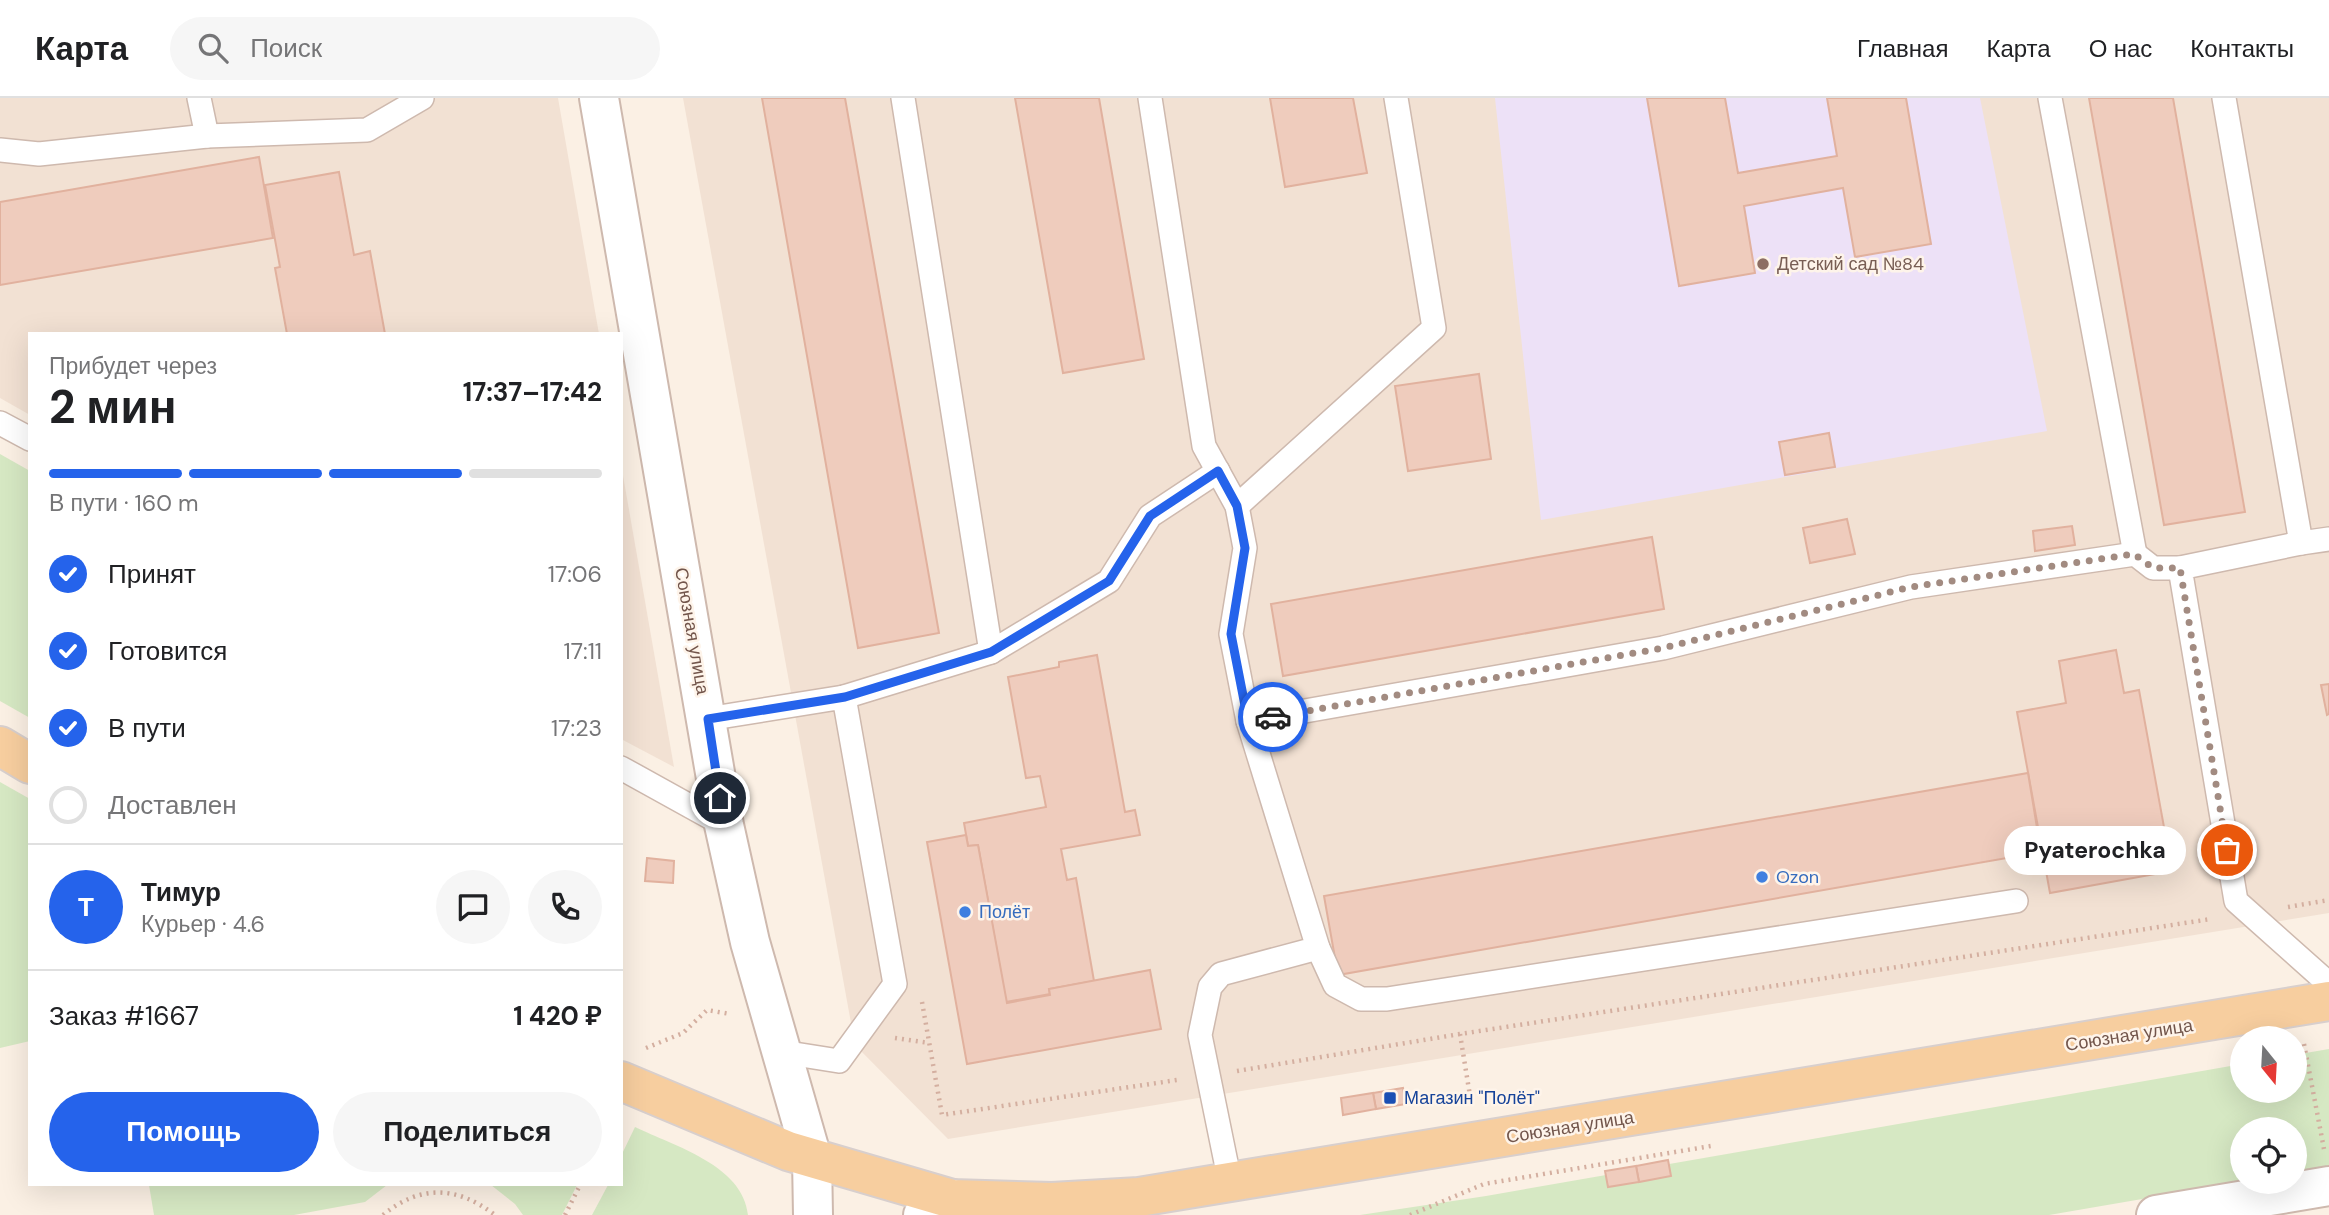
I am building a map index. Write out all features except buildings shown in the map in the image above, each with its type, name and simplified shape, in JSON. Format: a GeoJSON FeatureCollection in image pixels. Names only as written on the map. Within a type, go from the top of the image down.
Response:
{"type":"FeatureCollection","features":[{"type":"Feature","properties":{"kind":"main road"},"geometry":{"type":"LineString","coordinates":[[0,746],[28,763]]}},
{"type":"Feature","properties":{"kind":"main road","name":"Союзная улица"},"geometry":{"type":"LineString","coordinates":[[623,1082],[788,1151],[949,1210],[1139,1197],[2329,1001]]}},
{"type":"Feature","properties":{"kind":"street","name":"Союзная улица"},"geometry":{"type":"LineString","coordinates":[[599,98],[708,719],[724,825],[750,942],[812,1158]]}},
{"type":"Feature","properties":{"kind":"street"},"geometry":{"type":"LineString","coordinates":[[812,1158],[813,1215]]}},
{"type":"Feature","properties":{"kind":"street"},"geometry":{"type":"LineString","coordinates":[[2156,1215],[2329,1186]]}},
{"type":"Feature","properties":{"kind":"lane"},"geometry":{"type":"LineString","coordinates":[[199,98],[207,136]]}},
{"type":"Feature","properties":{"kind":"lane"},"geometry":{"type":"LineString","coordinates":[[0,150],[39,154],[207,136],[368,130],[422,98]]}},
{"type":"Feature","properties":{"kind":"lane"},"geometry":{"type":"LineString","coordinates":[[903,98],[991,652]]}},
{"type":"Feature","properties":{"kind":"lane"},"geometry":{"type":"LineString","coordinates":[[1150,98],[1204,446],[1237,506],[1245,548],[1231,634],[1248,721],[1318,948],[1335,985],[1361,999],[1387,999],[2016,901]]}},
{"type":"Feature","properties":{"kind":"lane"},"geometry":{"type":"LineString","coordinates":[[1237,506],[1434,328],[1396,98]]}},
{"type":"Feature","properties":{"kind":"lane"},"geometry":{"type":"LineString","coordinates":[[2050,98],[2134,554],[2153,568],[2180,568],[2329,539]]}},
{"type":"Feature","properties":{"kind":"lane"},"geometry":{"type":"LineString","coordinates":[[2224,98],[2301,543]]}},
{"type":"Feature","properties":{"kind":"lane"},"geometry":{"type":"LineString","coordinates":[[0,423],[28,438]]}},
{"type":"Feature","properties":{"kind":"lane"},"geometry":{"type":"LineString","coordinates":[[708,719],[845,697],[991,652],[1109,581],[1150,516],[1218,471]]}},
{"type":"Feature","properties":{"kind":"lane"},"geometry":{"type":"LineString","coordinates":[[1248,721],[1663,648],[1911,587],[2134,554]]}},
{"type":"Feature","properties":{"kind":"lane"},"geometry":{"type":"LineString","coordinates":[[2180,568],[2236,901],[2329,984]]}},
{"type":"Feature","properties":{"kind":"lane"},"geometry":{"type":"LineString","coordinates":[[782,1052],[839,1061],[895,984],[845,697]]}},
{"type":"Feature","properties":{"kind":"lane"},"geometry":{"type":"LineString","coordinates":[[623,769],[724,825]]}},
{"type":"Feature","properties":{"kind":"lane"},"geometry":{"type":"LineString","coordinates":[[1230,1182],[1200,1035],[1210,987],[1221,974],[1318,948]]}},
{"type":"Feature","properties":{"kind":"path"},"geometry":{"type":"LineString","coordinates":[[1410,1215],[1484,1184],[1646,1158]]}},
{"type":"Feature","properties":{"kind":"path"},"geometry":{"type":"LineString","coordinates":[[565,1215],[580,1186]]}},
{"type":"Feature","properties":{"kind":"path"},"geometry":{"type":"LineString","coordinates":[[383,1215],[397,1203],[437,1191],[459,1194],[478,1202],[495,1215]]}},
{"type":"Feature","properties":{"kind":"shaded area"},"geometry":{"type":"Polygon","coordinates":[[[0,98],[558,98],[599,332],[28,332],[28,414],[0,398],[0,98]]]}},
{"type":"Feature","properties":{"kind":"shaded area"},"geometry":{"type":"Polygon","coordinates":[[[683,98],[2329,98],[2329,913],[948,1139],[855,1045],[683,98]]]}},
{"type":"Feature","properties":{"kind":"shaded area","name":"Детский сад №84"},"geometry":{"type":"Polygon","coordinates":[[[1495,98],[1980,98],[2047,431],[1541,520],[1495,98]]]}},
{"type":"Feature","properties":{"kind":"shaded area"},"geometry":{"type":"Polygon","coordinates":[[[623,475],[674,767],[623,740],[623,475]]]}},
{"type":"Feature","properties":{"kind":"green space"},"geometry":{"type":"Polygon","coordinates":[[[0,454],[28,470],[28,717],[0,701],[0,454]]]}},
{"type":"Feature","properties":{"kind":"green space"},"geometry":{"type":"Polygon","coordinates":[[[0,782],[28,798],[28,1041],[0,1048],[0,782]]]}},
{"type":"Feature","properties":{"kind":"green space"},"geometry":{"type":"Polygon","coordinates":[[[2329,1049],[2329,1167],[2307,1171],[2307,1117],[2230,1117],[2230,1184],[2049,1215],[1360,1215],[1486,1196],[2230,1066],[2230,1103],[2307,1103],[2307,1053],[2329,1049]]]}},
{"type":"Feature","properties":{"kind":"green space"},"geometry":{"type":"Polygon","coordinates":[[[635,1127],[687,1150],[720,1170],[734,1183],[743,1198],[748,1215],[592,1215],[607,1186],[623,1186],[623,1152],[635,1127]]]}},
{"type":"Feature","properties":{"kind":"green space"},"geometry":{"type":"Polygon","coordinates":[[[149,1186],[386,1186],[365,1202],[294,1215],[154,1215],[149,1186]]]}},
{"type":"Feature","properties":{"kind":"green space"},"geometry":{"type":"Polygon","coordinates":[[[492,1186],[576,1186],[562,1215],[523,1215],[515,1204],[492,1186]]]}},
{"type":"Feature","properties":{"kind":"way so far"},"geometry":{"type":"LineString","coordinates":[[1273,717],[1663,648],[1911,587],[2134,554],[2153,568],[2180,568],[2227,850]]}},
{"type":"Feature","properties":{"kind":"place","name":"Детский сад №84"},"geometry":{"type":"Point","coordinates":[1763,264]}},
{"type":"Feature","properties":{"kind":"place","name":"Pyaterochka"},"geometry":{"type":"Point","coordinates":[2227,850]}},
{"type":"Feature","properties":{"kind":"place","name":"Ozon"},"geometry":{"type":"Point","coordinates":[1762,877]}},
{"type":"Feature","properties":{"kind":"place","name":"Полёт"},"geometry":{"type":"Point","coordinates":[965,912]}},
{"type":"Feature","properties":{"kind":"place","name":"Магазин \"Полёт\""},"geometry":{"type":"Point","coordinates":[1390,1098]}},
{"type":"Feature","properties":{"kind":"route"},"geometry":{"type":"LineString","coordinates":[[720,798],[708,719],[845,697],[991,652],[1109,581],[1150,516],[1218,471],[1237,506],[1245,548],[1231,634],[1248,721],[1273,717]]}}]}
